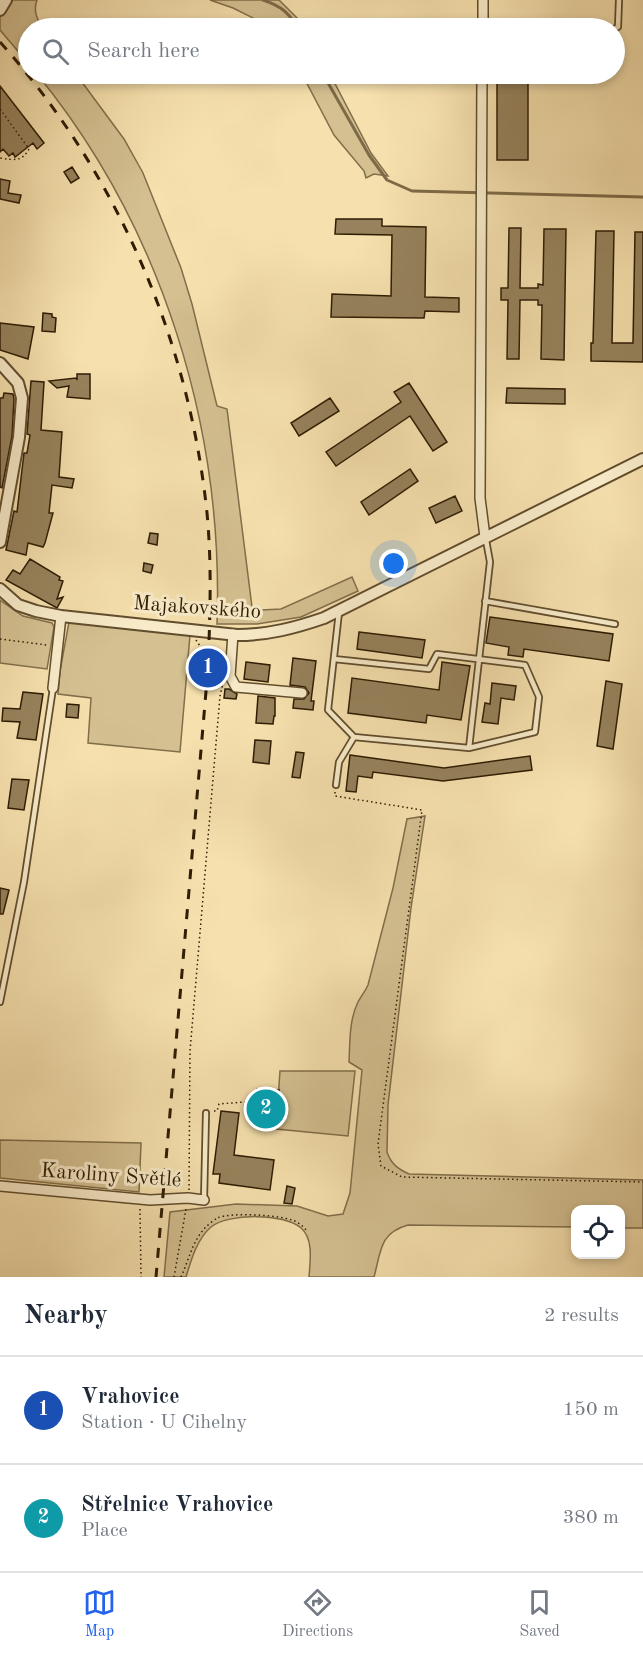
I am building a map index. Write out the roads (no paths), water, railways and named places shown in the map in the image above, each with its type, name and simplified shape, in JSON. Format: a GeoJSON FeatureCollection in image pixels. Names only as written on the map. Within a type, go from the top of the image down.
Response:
{"type":"FeatureCollection","features":[{"type":"Feature","properties":{"kind":"street"},"geometry":{"type":"LineString","coordinates":[[0,10],[6,0]]}},
{"type":"Feature","properties":{"kind":"street"},"geometry":{"type":"LineString","coordinates":[[483,0],[483,18]]}},
{"type":"Feature","properties":{"kind":"street"},"geometry":{"type":"LineString","coordinates":[[482,84],[480,498],[485,537]]}},
{"type":"Feature","properties":{"kind":"street"},"geometry":{"type":"LineString","coordinates":[[0,363],[18,383],[22,398],[19,437],[0,542]]}},
{"type":"Feature","properties":{"kind":"street","name":"Majakovského"},"geometry":{"type":"LineString","coordinates":[[0,589],[12,601],[24,608],[61,616],[233,634],[280,632],[339,611],[643,459]]}},
{"type":"Feature","properties":{"kind":"street"},"geometry":{"type":"LineString","coordinates":[[53,688],[61,616]]}},
{"type":"Feature","properties":{"kind":"street"},"geometry":{"type":"LineString","coordinates":[[233,634],[230,676],[233,684],[239,688],[302,693]]}},
{"type":"Feature","properties":{"kind":"street","name":"Karoliny Světlé"},"geometry":{"type":"LineString","coordinates":[[0,1186],[140,1199],[204,1200]]}},
{"type":"Feature","properties":{"kind":"lane"},"geometry":{"type":"LineString","coordinates":[[620,0],[620,18]]}},
{"type":"Feature","properties":{"kind":"lane"},"geometry":{"type":"LineString","coordinates":[[469,748],[490,562],[485,537]]}},
{"type":"Feature","properties":{"kind":"lane"},"geometry":{"type":"LineString","coordinates":[[485,601],[615,624]]}},
{"type":"Feature","properties":{"kind":"lane"},"geometry":{"type":"LineString","coordinates":[[334,660],[429,669],[437,654],[525,665],[539,697],[535,732],[469,748],[354,737],[328,710],[339,611]]}},
{"type":"Feature","properties":{"kind":"lane"},"geometry":{"type":"LineString","coordinates":[[0,1002],[24,882],[53,688]]}},
{"type":"Feature","properties":{"kind":"lane"},"geometry":{"type":"LineString","coordinates":[[336,785],[339,762],[354,737]]}},
{"type":"Feature","properties":{"kind":"lane","name":"Karoliny Světlé"},"geometry":{"type":"LineString","coordinates":[[204,1200],[206,1113]]}},
{"type":"Feature","properties":{"kind":"waterway"},"geometry":{"type":"LineString","coordinates":[[263,0],[284,10],[291,18]]}},
{"type":"Feature","properties":{"kind":"waterway"},"geometry":{"type":"LineString","coordinates":[[329,84],[369,155],[387,180],[412,191],[643,197]]}},
{"type":"Feature","properties":{"kind":"railway"},"geometry":{"type":"LineString","coordinates":[[0,42],[18,64]]}},
{"type":"Feature","properties":{"kind":"railway"},"geometry":{"type":"LineString","coordinates":[[35,84],[79,146],[112,203],[141,261],[184,384],[198,448],[209,532],[208,668],[156,1277]]}},
{"type":"Feature","properties":{"kind":"place","name":"Vrahovice"},"geometry":{"type":"Point","coordinates":[208,668]}},
{"type":"Feature","properties":{"kind":"place","name":"Střelnice Vrahovice"},"geometry":{"type":"Point","coordinates":[266,1109]}}]}
